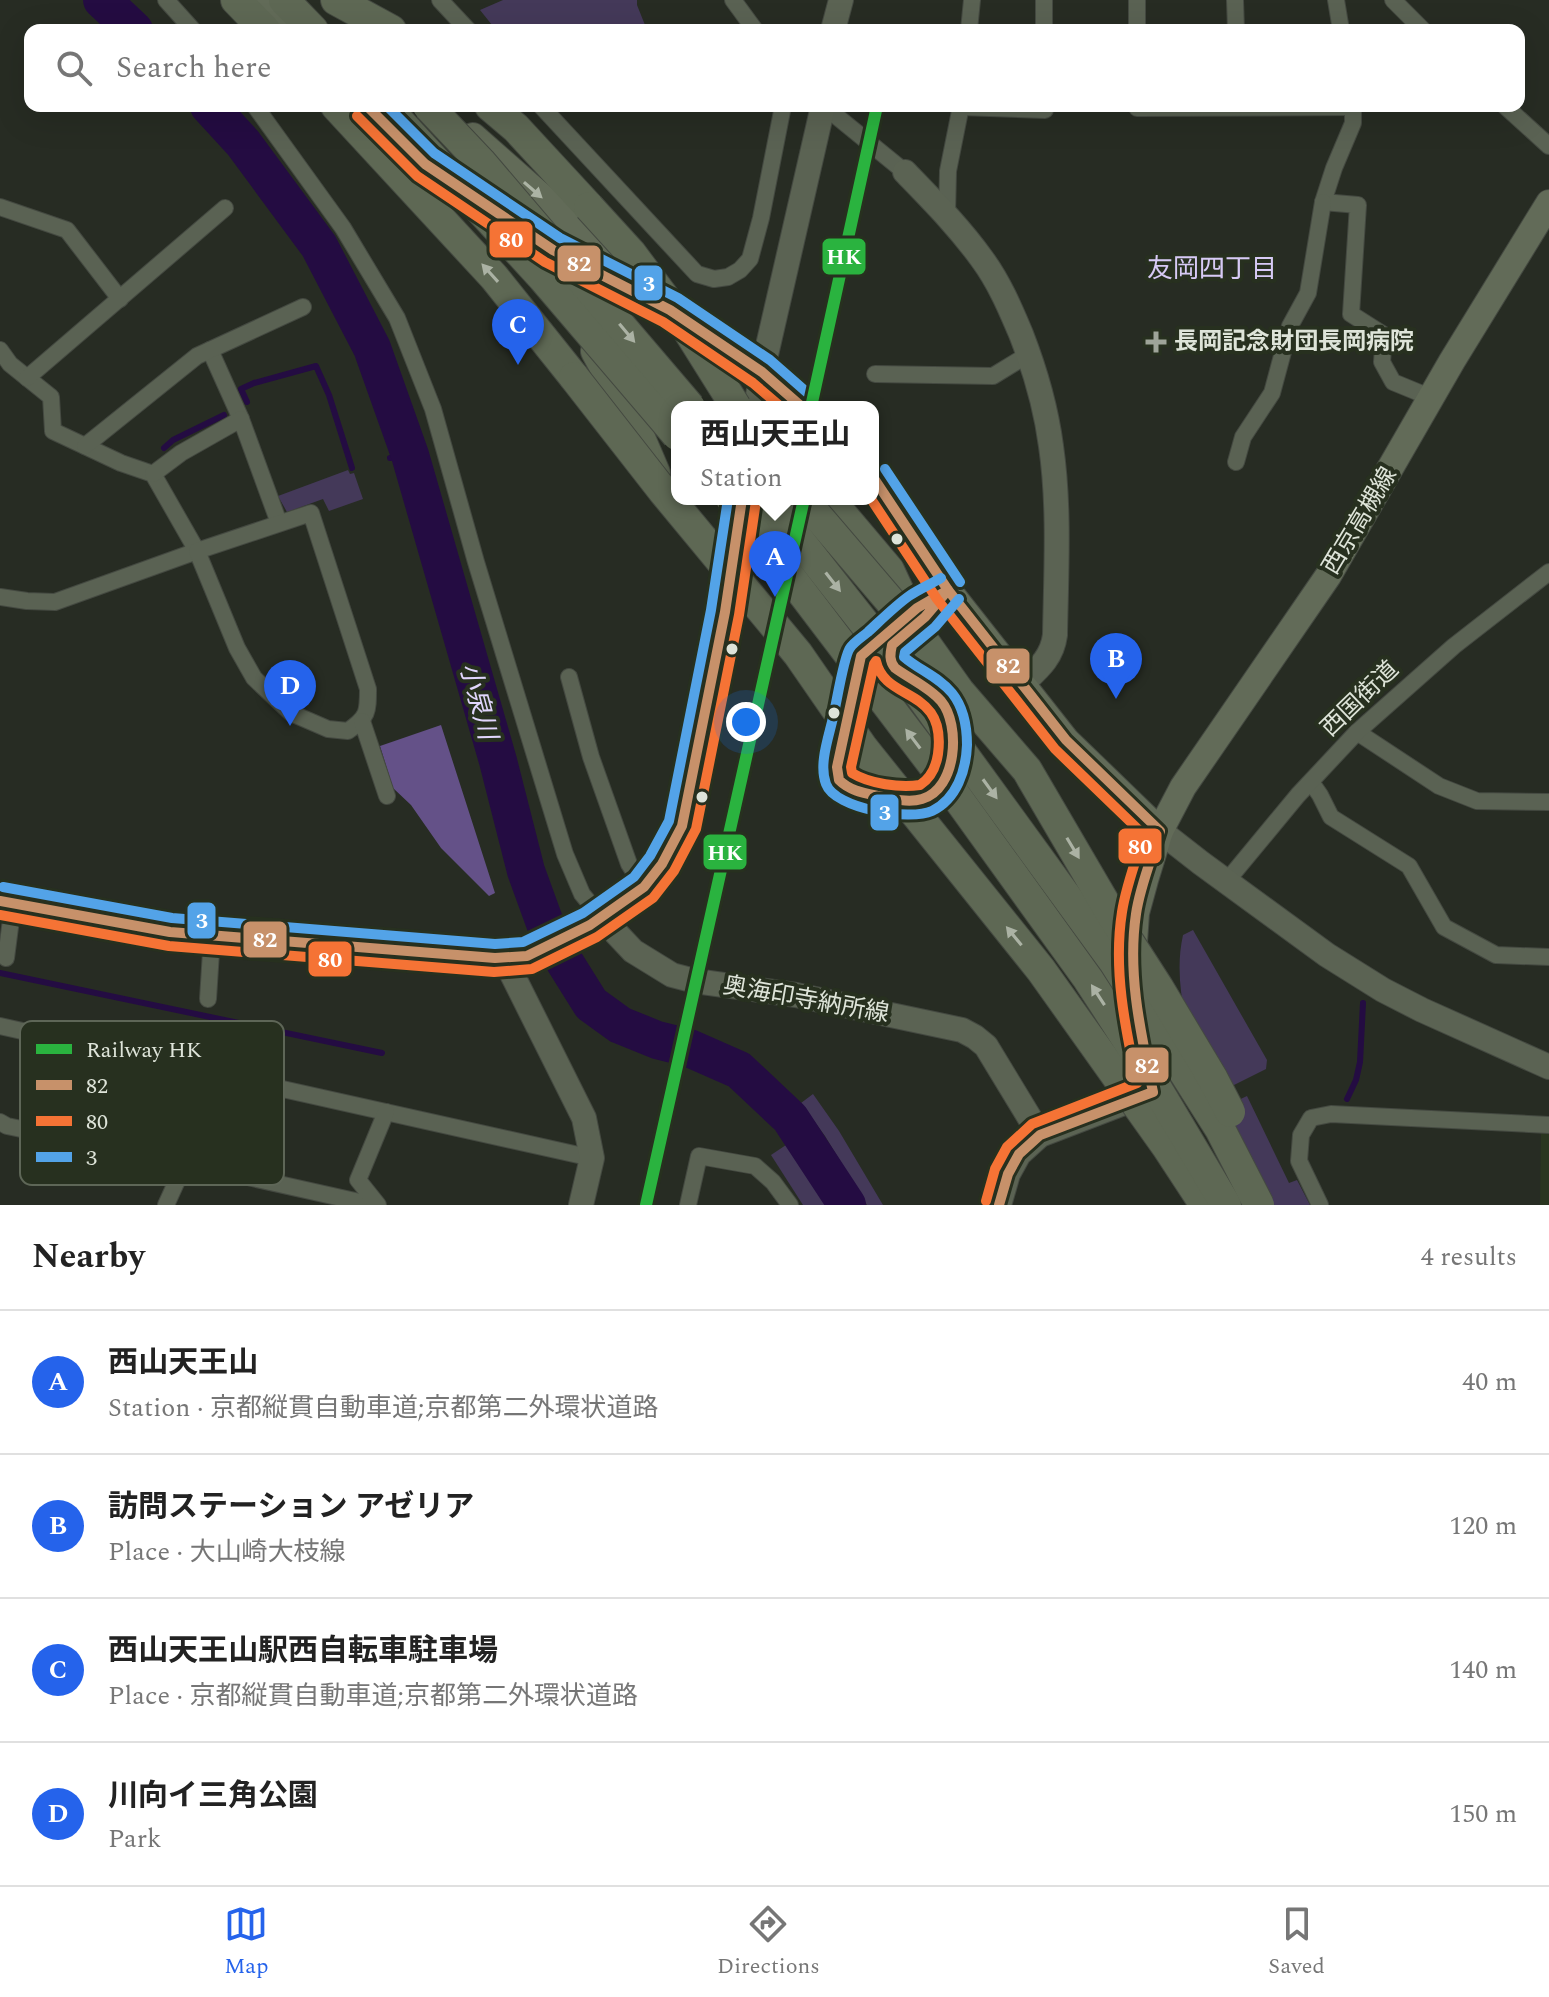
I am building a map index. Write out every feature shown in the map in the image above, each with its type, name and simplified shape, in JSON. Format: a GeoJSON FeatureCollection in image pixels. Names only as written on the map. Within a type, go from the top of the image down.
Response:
{"type":"FeatureCollection","features":[{"type":"Feature","properties":{"kind":"highway"},"geometry":{"type":"LineString","coordinates":[[236,0],[259,24]]}},
{"type":"Feature","properties":{"kind":"highway"},"geometry":{"type":"LineString","coordinates":[[282,0],[302,24]]}},
{"type":"Feature","properties":{"kind":"highway"},"geometry":{"type":"LineString","coordinates":[[282,0],[307,24]]}},
{"type":"Feature","properties":{"kind":"highway"},"geometry":{"type":"LineString","coordinates":[[323,0],[348,24]]}},
{"type":"Feature","properties":{"kind":"highway"},"geometry":{"type":"LineString","coordinates":[[335,0],[380,24]]}},
{"type":"Feature","properties":{"kind":"highway"},"geometry":{"type":"LineString","coordinates":[[342,112],[494,277],[663,491]]}},
{"type":"Feature","properties":{"kind":"highway"},"geometry":{"type":"LineString","coordinates":[[388,112],[599,354],[628,410],[674,523],[742,618],[863,748],[1041,970],[1206,1205]]}},
{"type":"Feature","properties":{"kind":"highway"},"geometry":{"type":"LineString","coordinates":[[389,112],[543,278],[671,428]]}},
{"type":"Feature","properties":{"kind":"highway"},"geometry":{"type":"LineString","coordinates":[[434,112],[481,162],[685,401]]}},
{"type":"Feature","properties":{"kind":"highway"},"geometry":{"type":"LineString","coordinates":[[497,112],[516,128],[631,253],[737,401]]}},
{"type":"Feature","properties":{"kind":"highway"},"geometry":{"type":"LineString","coordinates":[[736,505],[949,786],[1088,979],[1226,1205]]}},
{"type":"Feature","properties":{"kind":"highway"},"geometry":{"type":"LineString","coordinates":[[772,505],[912,684],[1114,962],[1220,1129],[1259,1205]]}},
{"type":"Feature","properties":{"kind":"highway"},"geometry":{"type":"LineString","coordinates":[[808,505],[920,636],[959,691],[1027,770],[1213,1079],[1261,1175],[1272,1205]]}},
{"type":"Feature","properties":{"kind":"highway"},"geometry":{"type":"LineString","coordinates":[[834,505],[889,570],[920,636]]}},
{"type":"Feature","properties":{"kind":"main road"},"geometry":{"type":"LineString","coordinates":[[257,0],[282,24]]}},
{"type":"Feature","properties":{"kind":"main road"},"geometry":{"type":"LineString","coordinates":[[335,0],[358,24]]}},
{"type":"Feature","properties":{"kind":"main road"},"geometry":{"type":"LineString","coordinates":[[373,112],[425,164]]}},
{"type":"Feature","properties":{"kind":"main road"},"geometry":{"type":"LineString","coordinates":[[448,112],[670,310]]}},
{"type":"Feature","properties":{"kind":"main road","name":"西京高槻線"},"geometry":{"type":"LineString","coordinates":[[1206,1205],[1164,1125],[1153,1092],[1133,969],[1136,913],[1160,831],[1183,787],[1328,576],[1452,361],[1549,203]]}},
{"type":"Feature","properties":{"kind":"main road"},"geometry":{"type":"LineString","coordinates":[[553,250],[670,310],[762,372],[795,401]]}},
{"type":"Feature","properties":{"kind":"main road"},"geometry":{"type":"LineString","coordinates":[[879,486],[948,590],[1066,740],[1160,831]]}},
{"type":"Feature","properties":{"kind":"street"},"geometry":{"type":"LineString","coordinates":[[166,0],[188,24]]}},
{"type":"Feature","properties":{"kind":"street"},"geometry":{"type":"LineString","coordinates":[[440,0],[462,24]]}},
{"type":"Feature","properties":{"kind":"street"},"geometry":{"type":"LineString","coordinates":[[733,0],[751,24]]}},
{"type":"Feature","properties":{"kind":"street"},"geometry":{"type":"LineString","coordinates":[[835,24],[841,0]]}},
{"type":"Feature","properties":{"kind":"street"},"geometry":{"type":"LineString","coordinates":[[970,24],[972,0]]}},
{"type":"Feature","properties":{"kind":"street"},"geometry":{"type":"LineString","coordinates":[[1044,0],[1044,24]]}},
{"type":"Feature","properties":{"kind":"street"},"geometry":{"type":"LineString","coordinates":[[1137,0],[1137,24]]}},
{"type":"Feature","properties":{"kind":"street"},"geometry":{"type":"LineString","coordinates":[[1235,0],[1236,24]]}},
{"type":"Feature","properties":{"kind":"street"},"geometry":{"type":"LineString","coordinates":[[1336,0],[1340,24]]}},
{"type":"Feature","properties":{"kind":"street"},"geometry":{"type":"LineString","coordinates":[[1393,0],[1417,24]]}},
{"type":"Feature","properties":{"kind":"street"},"geometry":{"type":"LineString","coordinates":[[259,112],[343,228],[397,318],[433,409],[565,854],[595,921]]}},
{"type":"Feature","properties":{"kind":"street"},"geometry":{"type":"LineString","coordinates":[[547,112],[697,274],[714,279],[728,277],[750,259],[782,112]]}},
{"type":"Feature","properties":{"kind":"street"},"geometry":{"type":"LineString","coordinates":[[743,401],[762,372],[823,112]]}},
{"type":"Feature","properties":{"kind":"street"},"geometry":{"type":"LineString","coordinates":[[831,112],[905,172],[947,215],[983,260],[1000,288],[1029,354],[1048,425],[1054,471],[1055,635],[1052,652],[1022,684]]}},
{"type":"Feature","properties":{"kind":"street"},"geometry":{"type":"LineString","coordinates":[[947,215],[948,171],[960,112]]}},
{"type":"Feature","properties":{"kind":"street"},"geometry":{"type":"LineString","coordinates":[[1236,462],[1243,437],[1272,393],[1290,326],[1308,293],[1323,202],[1353,123],[1353,112]]}},
{"type":"Feature","properties":{"kind":"street"},"geometry":{"type":"LineString","coordinates":[[1512,112],[1549,146]]}},
{"type":"Feature","properties":{"kind":"street"},"geometry":{"type":"LineString","coordinates":[[1323,202],[1358,205],[1351,314],[1384,335],[1382,362],[1393,382],[1432,398]]}},
{"type":"Feature","properties":{"kind":"street"},"geometry":{"type":"LineString","coordinates":[[0,207],[67,230],[120,299]]}},
{"type":"Feature","properties":{"kind":"street"},"geometry":{"type":"LineString","coordinates":[[27,378],[225,208]]}},
{"type":"Feature","properties":{"kind":"street"},"geometry":{"type":"LineString","coordinates":[[85,446],[197,356],[303,307]]}},
{"type":"Feature","properties":{"kind":"street"},"geometry":{"type":"LineString","coordinates":[[0,350],[10,364],[51,397],[53,431],[121,463],[153,474],[197,551],[237,648],[254,678],[291,713],[328,729],[348,731],[362,721],[368,711],[368,689],[311,513],[197,551],[55,602],[0,597]]}},
{"type":"Feature","properties":{"kind":"street"},"geometry":{"type":"LineString","coordinates":[[210,350],[241,419],[279,523]]}},
{"type":"Feature","properties":{"kind":"street"},"geometry":{"type":"LineString","coordinates":[[875,374],[993,376],[1029,354]]}},
{"type":"Feature","properties":{"kind":"street"},"geometry":{"type":"LineString","coordinates":[[153,474],[181,453],[241,419]]}},
{"type":"Feature","properties":{"kind":"street"},"geometry":{"type":"LineString","coordinates":[[6,958],[7,903],[170,932],[448,955],[516,957],[595,921],[644,887],[662,864],[682,826],[725,612],[741,505]]}},
{"type":"Feature","properties":{"kind":"street","name":"西国街道"},"geometry":{"type":"LineString","coordinates":[[1226,882],[1298,795],[1357,732],[1454,646],[1549,572]]}},
{"type":"Feature","properties":{"kind":"street"},"geometry":{"type":"LineString","coordinates":[[569,677],[591,757],[629,864],[644,887]]}},
{"type":"Feature","properties":{"kind":"street"},"geometry":{"type":"LineString","coordinates":[[362,721],[387,796]]}},
{"type":"Feature","properties":{"kind":"street"},"geometry":{"type":"LineString","coordinates":[[1357,732],[1439,786],[1477,801],[1549,802]]}},
{"type":"Feature","properties":{"kind":"street"},"geometry":{"type":"LineString","coordinates":[[1311,782],[1331,817],[1409,866],[1444,927],[1496,955],[1549,957]]}},
{"type":"Feature","properties":{"kind":"street"},"geometry":{"type":"LineString","coordinates":[[1160,831],[1327,955],[1383,990],[1549,1067]]}},
{"type":"Feature","properties":{"kind":"street","name":"奥海印寺納所線"},"geometry":{"type":"LineString","coordinates":[[595,921],[633,951],[672,975],[796,995],[962,1030],[986,1046],[1040,1135]]}},
{"type":"Feature","properties":{"kind":"street"},"geometry":{"type":"LineString","coordinates":[[208,999],[212,936]]}},
{"type":"Feature","properties":{"kind":"street"},"geometry":{"type":"LineString","coordinates":[[516,957],[584,1118],[592,1158],[581,1205]]}},
{"type":"Feature","properties":{"kind":"street"},"geometry":{"type":"LineString","coordinates":[[284,1089],[592,1158]]}},
{"type":"Feature","properties":{"kind":"street"},"geometry":{"type":"LineString","coordinates":[[999,1205],[1008,1174],[1019,1154],[1040,1135],[1153,1092]]}},
{"type":"Feature","properties":{"kind":"street"},"geometry":{"type":"LineString","coordinates":[[375,1205],[358,1180],[386,1112]]}},
{"type":"Feature","properties":{"kind":"street"},"geometry":{"type":"LineString","coordinates":[[1320,1205],[1299,1161],[1301,1135],[1311,1118],[1331,1114],[1549,1125]]}},
{"type":"Feature","properties":{"kind":"street"},"geometry":{"type":"LineString","coordinates":[[0,1122],[20,1129]]}},
{"type":"Feature","properties":{"kind":"street"},"geometry":{"type":"LineString","coordinates":[[688,1205],[699,1156],[755,1166],[773,1182],[790,1205]]}},
{"type":"Feature","properties":{"kind":"street"},"geometry":{"type":"LineString","coordinates":[[166,1205],[175,1185]]}},
{"type":"Feature","properties":{"kind":"street"},"geometry":{"type":"LineString","coordinates":[[284,1185],[375,1205]]}},
{"type":"Feature","properties":{"kind":"shaded area"},"geometry":{"type":"Polygon","coordinates":[[[503,0],[637,0],[645,24],[491,24],[480,10],[503,0]]]}},
{"type":"Feature","properties":{"kind":"shaded area"},"geometry":{"type":"Polygon","coordinates":[[[348,470],[350,474],[354,473],[363,499],[329,511],[323,499],[287,512],[278,496],[348,470]]]}},
{"type":"Feature","properties":{"kind":"shaded area"},"geometry":{"type":"Polygon","coordinates":[[[441,725],[495,893],[489,896],[441,848],[411,805],[393,788],[380,746],[441,725]]]}},
{"type":"Feature","properties":{"kind":"shaded area"},"geometry":{"type":"Polygon","coordinates":[[[1193,930],[1267,1060],[1266,1069],[1208,1098],[1185,1017],[1180,976],[1183,935],[1193,930]]]}},
{"type":"Feature","properties":{"kind":"shaded area"},"geometry":{"type":"Polygon","coordinates":[[[813,1094],[883,1205],[867,1205],[801,1103],[813,1094]]]}},
{"type":"Feature","properties":{"kind":"shaded area"},"geometry":{"type":"Polygon","coordinates":[[[1247,1096],[1289,1183],[1297,1180],[1310,1205],[1245,1205],[1202,1117],[1247,1096]]]}},
{"type":"Feature","properties":{"kind":"shaded area"},"geometry":{"type":"Polygon","coordinates":[[[1549,1132],[1549,1205],[1540,1205],[1541,1133],[1549,1132]]]}},
{"type":"Feature","properties":{"kind":"shaded area"},"geometry":{"type":"Polygon","coordinates":[[[792,1141],[803,1148],[840,1205],[803,1205],[771,1155],[792,1141]]]}},
{"type":"Feature","properties":{"kind":"waterway","name":"小泉川"},"geometry":{"type":"LineString","coordinates":[[102,0],[128,24]]}},
{"type":"Feature","properties":{"kind":"waterway","name":"小泉川"},"geometry":{"type":"LineString","coordinates":[[215,112],[243,143],[319,246],[372,348],[410,455],[498,761],[526,871],[546,926],[561,956],[591,1004],[620,1025],[657,1040],[689,1048],[739,1070],[790,1118],[847,1205]]}},
{"type":"Feature","properties":{"kind":"waterway"},"geometry":{"type":"LineString","coordinates":[[247,402],[241,389],[316,366],[329,395],[352,468]]}},
{"type":"Feature","properties":{"kind":"waterway"},"geometry":{"type":"LineString","coordinates":[[164,448],[173,440],[224,415]]}},
{"type":"Feature","properties":{"kind":"waterway"},"geometry":{"type":"LineString","coordinates":[[390,458],[410,455]]}},
{"type":"Feature","properties":{"kind":"waterway"},"geometry":{"type":"LineString","coordinates":[[0,973],[229,1021]]}},
{"type":"Feature","properties":{"kind":"waterway"},"geometry":{"type":"LineString","coordinates":[[1347,1099],[1360,1062],[1363,1003]]}},
{"type":"Feature","properties":{"kind":"waterway"},"geometry":{"type":"LineString","coordinates":[[284,1032],[382,1053]]}},
{"type":"Feature","properties":{"kind":"rail line","name":"HK"},"geometry":{"type":"LineString","coordinates":[[812,401],[876,112]]}},
{"type":"Feature","properties":{"kind":"rail line","name":"HK"},"geometry":{"type":"LineString","coordinates":[[646,1205],[803,505]]}},
{"type":"Feature","properties":{"kind":"transit line","name":"82"},"geometry":{"type":"LineString","coordinates":[[373,112],[425,164],[553,250],[670,310],[762,372],[795,401]]}},
{"type":"Feature","properties":{"kind":"transit line","name":"3"},"geometry":{"type":"LineString","coordinates":[[393,112],[434,153],[560,238],[678,298],[770,360],[811,396]]}},
{"type":"Feature","properties":{"kind":"transit line","name":"80"},"geometry":{"type":"LineString","coordinates":[[357,116],[417,176],[545,262],[663,322],[753,383],[774,401]]}},
{"type":"Feature","properties":{"kind":"transit line","name":"3"},"geometry":{"type":"LineString","coordinates":[[885,469],[960,582]]}},
{"type":"Feature","properties":{"kind":"transit line","name":"82"},"geometry":{"type":"LineString","coordinates":[[879,486],[948,590],[1066,740],[1160,831],[1140,893],[1133,959],[1137,1004],[1153,1092],[1040,1135],[1019,1154],[1008,1174],[999,1205]]}},
{"type":"Feature","properties":{"kind":"transit line","name":"3"},"geometry":{"type":"LineString","coordinates":[[3,887],[172,918],[495,944],[523,942],[583,913],[634,877],[650,856],[669,821],[711,610],[727,505]]}},
{"type":"Feature","properties":{"kind":"transit line","name":"82"},"geometry":{"type":"LineString","coordinates":[[0,901],[170,932],[495,958],[527,956],[590,925],[644,887],[662,864],[682,826],[725,612],[741,505]]}},
{"type":"Feature","properties":{"kind":"transit line","name":"80"},"geometry":{"type":"LineString","coordinates":[[0,915],[169,946],[494,972],[532,969],[597,937],[653,898],[674,871],[696,829],[739,615],[755,505]]}},
{"type":"Feature","properties":{"kind":"transit line","name":"80"},"geometry":{"type":"LineString","coordinates":[[875,505],[937,599],[1055,749],[1144,835],[1124,902],[1119,955],[1125,1019],[1137,1083],[1032,1124],[1007,1147],[995,1169],[986,1201]]}},
{"type":"Feature","properties":{"kind":"transit line","name":"3"},"geometry":{"type":"LineString","coordinates":[[941,578],[904,600],[850,648],[823,767],[826,784],[832,793],[843,800],[874,811],[921,814],[941,806],[954,791],[966,755],[962,711],[947,687],[904,657],[905,652],[935,627],[959,599]]}},
{"type":"Feature","properties":{"kind":"transit line","name":"82"},"geometry":{"type":"LineString","coordinates":[[948,590],[925,617],[892,645],[890,654],[895,668],[931,691],[947,712],[953,740],[949,770],[943,783],[934,793],[912,801],[863,793],[843,784],[839,780],[837,767],[861,656],[917,608],[948,590]]}},
{"type":"Feature","properties":{"kind":"transit line","name":"80"},"geometry":{"type":"LineString","coordinates":[[876,661],[891,684],[925,706],[933,717],[938,732],[938,754],[930,776],[920,785],[885,784],[852,773],[876,661]]}},
{"type":"Feature","properties":{"kind":"place","name":"長岡記念財団長岡病院"},"geometry":{"type":"Point","coordinates":[1156,342]}},
{"type":"Feature","properties":{"kind":"place","name":"西山天王山駅西自転車駐車場"},"geometry":{"type":"Point","coordinates":[518,365]}},
{"type":"Feature","properties":{"kind":"place","name":"西山天王山"},"geometry":{"type":"Point","coordinates":[775,597]}},
{"type":"Feature","properties":{"kind":"place","name":"訪問ステーション アゼリア"},"geometry":{"type":"Point","coordinates":[1116,699]}},
{"type":"Feature","properties":{"kind":"place","name":"川向イ三角公園"},"geometry":{"type":"Point","coordinates":[290,726]}},
{"type":"Feature","properties":{"kind":"district","name":"友岡四丁目"},"geometry":{"type":"Point","coordinates":[1212,269]}}]}
